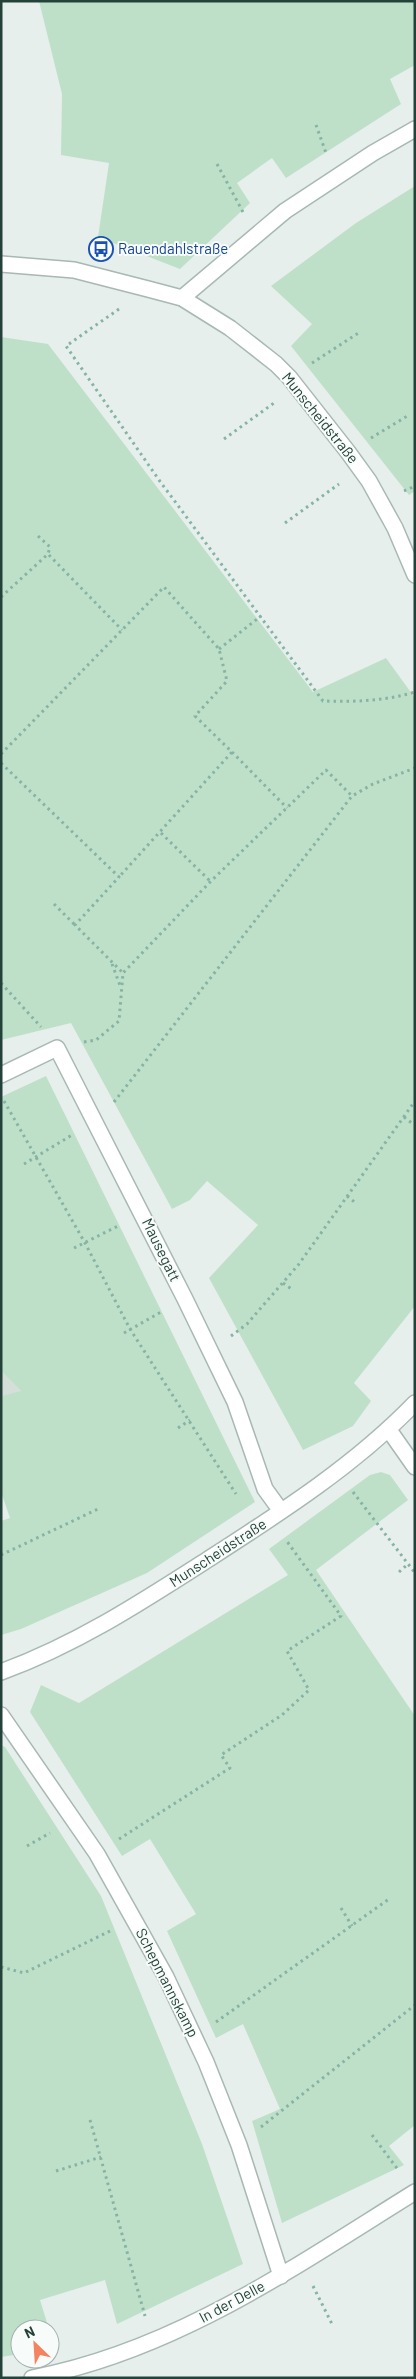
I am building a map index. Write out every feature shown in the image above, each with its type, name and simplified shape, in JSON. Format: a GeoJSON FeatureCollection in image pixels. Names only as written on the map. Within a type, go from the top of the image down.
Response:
{"type":"FeatureCollection","features":[{"type":"Feature","properties":{"kind":"street"},"geometry":{"type":"LineString","coordinates":[[182,298],[285,211],[373,153],[415,129]]}},
{"type":"Feature","properties":{"kind":"street","name":"Munscheidstraße"},"geometry":{"type":"LineString","coordinates":[[1,264],[74,270],[182,298],[230,328],[293,382],[348,452],[394,528],[415,576]]}},
{"type":"Feature","properties":{"kind":"street"},"geometry":{"type":"LineString","coordinates":[[1,1074],[57,1048]]}},
{"type":"Feature","properties":{"kind":"street","name":"Mausegatt"},"geometry":{"type":"LineString","coordinates":[[57,1048],[143,1212],[235,1402],[276,1515]]}},
{"type":"Feature","properties":{"kind":"street","name":"Munscheidstraße"},"geometry":{"type":"LineString","coordinates":[[1,1672],[42,1657],[100,1628],[257,1528],[338,1472],[389,1430],[415,1403]]}},
{"type":"Feature","properties":{"kind":"street"},"geometry":{"type":"LineString","coordinates":[[389,1430],[415,1466]]}},
{"type":"Feature","properties":{"kind":"street","name":"Schepmannskamp"},"geometry":{"type":"LineString","coordinates":[[1,1715],[97,1854],[166,1977],[195,2037],[239,2145],[281,2276]]}},
{"type":"Feature","properties":{"kind":"street","name":"In der Delle"},"geometry":{"type":"LineString","coordinates":[[32,2378],[78,2368],[153,2343],[281,2276],[414,2192]]}},
{"type":"Feature","properties":{"kind":"path"},"geometry":{"type":"LineString","coordinates":[[217,164],[256,235]]}},
{"type":"Feature","properties":{"kind":"path"},"geometry":{"type":"LineString","coordinates":[[148,289],[66,346],[158,480],[324,701],[349,702],[372,700],[398,697],[415,692]]}},
{"type":"Feature","properties":{"kind":"path"},"geometry":{"type":"LineString","coordinates":[[224,439],[293,382],[360,332]]}},
{"type":"Feature","properties":{"kind":"path"},"geometry":{"type":"LineString","coordinates":[[348,452],[408,415]]}},
{"type":"Feature","properties":{"kind":"path"},"geometry":{"type":"LineString","coordinates":[[285,523],[360,469]]}},
{"type":"Feature","properties":{"kind":"path"},"geometry":{"type":"LineString","coordinates":[[1,597],[48,554],[50,547],[38,536]]}},
{"type":"Feature","properties":{"kind":"path"},"geometry":{"type":"LineString","coordinates":[[48,554],[122,630]]}},
{"type":"Feature","properties":{"kind":"path"},"geometry":{"type":"LineString","coordinates":[[1,754],[164,587],[219,649],[227,681],[195,716],[287,808]]}},
{"type":"Feature","properties":{"kind":"path"},"geometry":{"type":"LineString","coordinates":[[219,649],[261,616]]}},
{"type":"Feature","properties":{"kind":"path"},"geometry":{"type":"LineString","coordinates":[[75,925],[232,752]]}},
{"type":"Feature","properties":{"kind":"path"},"geometry":{"type":"LineString","coordinates":[[1,763],[119,877]]}},
{"type":"Feature","properties":{"kind":"path"},"geometry":{"type":"LineString","coordinates":[[24,1164],[95,1121],[112,1105],[352,796],[373,784],[415,768]]}},
{"type":"Feature","properties":{"kind":"path"},"geometry":{"type":"LineString","coordinates":[[1,983],[57,1048],[96,1040],[119,1021],[123,973],[210,881],[326,770],[352,796]]}},
{"type":"Feature","properties":{"kind":"path"},"geometry":{"type":"LineString","coordinates":[[161,832],[210,881]]}},
{"type":"Feature","properties":{"kind":"path"},"geometry":{"type":"LineString","coordinates":[[54,904],[123,973]]}},
{"type":"Feature","properties":{"kind":"path"},"geometry":{"type":"LineString","coordinates":[[112,963],[121,991]]}},
{"type":"Feature","properties":{"kind":"path"},"geometry":{"type":"LineString","coordinates":[[1,1097],[37,1156],[130,1329],[190,1420],[257,1528]]}},
{"type":"Feature","properties":{"kind":"path"},"geometry":{"type":"LineString","coordinates":[[210,1351],[247,1324],[299,1264],[415,1101]]}},
{"type":"Feature","properties":{"kind":"path"},"geometry":{"type":"LineString","coordinates":[[404,1117],[413,1124]]}},
{"type":"Feature","properties":{"kind":"path"},"geometry":{"type":"LineString","coordinates":[[347,1196],[357,1204]]}},
{"type":"Feature","properties":{"kind":"path"},"geometry":{"type":"LineString","coordinates":[[74,1248],[143,1212]]}},
{"type":"Feature","properties":{"kind":"path"},"geometry":{"type":"LineString","coordinates":[[283,1283],[293,1290]]}},
{"type":"Feature","properties":{"kind":"path"},"geometry":{"type":"LineString","coordinates":[[124,1333],[186,1299]]}},
{"type":"Feature","properties":{"kind":"path"},"geometry":{"type":"LineString","coordinates":[[178,1428],[190,1420]]}},
{"type":"Feature","properties":{"kind":"path"},"geometry":{"type":"LineString","coordinates":[[338,1472],[415,1573]]}},
{"type":"Feature","properties":{"kind":"path"},"geometry":{"type":"LineString","coordinates":[[1,1555],[98,1509]]}},
{"type":"Feature","properties":{"kind":"path"},"geometry":{"type":"LineString","coordinates":[[97,1854],[230,1768],[222,1755],[282,1716],[309,1690],[287,1650],[340,1616],[276,1515]]}},
{"type":"Feature","properties":{"kind":"path"},"geometry":{"type":"LineString","coordinates":[[399,1572],[408,1564]]}},
{"type":"Feature","properties":{"kind":"path"},"geometry":{"type":"LineString","coordinates":[[195,2037],[388,1899]]}},
{"type":"Feature","properties":{"kind":"path"},"geometry":{"type":"LineString","coordinates":[[341,1908],[352,1926]]}},
{"type":"Feature","properties":{"kind":"path"},"geometry":{"type":"LineString","coordinates":[[1,1967],[24,1973],[134,1919]]}},
{"type":"Feature","properties":{"kind":"path"},"geometry":{"type":"LineString","coordinates":[[239,2145],[415,2005]]}},
{"type":"Feature","properties":{"kind":"path"},"geometry":{"type":"LineString","coordinates":[[90,2120],[153,2343]]}},
{"type":"Feature","properties":{"kind":"path"},"geometry":{"type":"LineString","coordinates":[[372,2135],[414,2192]]}},
{"type":"Feature","properties":{"kind":"path"},"geometry":{"type":"LineString","coordinates":[[56,2171],[101,2157]]}},
{"type":"Feature","properties":{"kind":"path"},"geometry":{"type":"LineString","coordinates":[[301,2263],[333,2326]]}},
{"type":"Feature","properties":{"kind":"shaded area"},"geometry":{"type":"Polygon","coordinates":[[[1,1371],[22,1392],[1,1396],[1,1371]]]}},
{"type":"Feature","properties":{"kind":"green space"},"geometry":{"type":"Polygon","coordinates":[[[39,1],[415,1],[415,65],[390,79],[401,104],[286,178],[272,158],[237,183],[250,203],[180,269],[98,237],[109,163],[61,155],[62,94],[39,1]]]}},
{"type":"Feature","properties":{"kind":"green space"},"geometry":{"type":"Polygon","coordinates":[[[415,186],[415,491],[409,495],[291,346],[312,324],[271,286],[356,223],[415,186]]]}},
{"type":"Feature","properties":{"kind":"green space"},"geometry":{"type":"Polygon","coordinates":[[[1,337],[48,344],[313,692],[386,658],[415,698],[415,1306],[354,1383],[371,1401],[353,1426],[303,1450],[209,1278],[258,1225],[207,1181],[190,1200],[172,1209],[71,1023],[1,1040],[1,337]]]}},
{"type":"Feature","properties":{"kind":"green space"},"geometry":{"type":"Polygon","coordinates":[[[46,1076],[255,1502],[147,1573],[21,1629],[1,1635],[1,1521],[10,1518],[1,1492],[1,1396],[21,1391],[1,1371],[1,1097],[46,1076]]]}},
{"type":"Feature","properties":{"kind":"green space"},"geometry":{"type":"Polygon","coordinates":[[[381,1472],[390,1475],[408,1500],[316,1570],[415,1716],[415,2125],[389,2146],[404,2165],[282,2223],[252,2121],[280,2109],[243,2024],[216,2038],[167,1931],[196,1914],[150,1839],[122,1856],[30,1712],[41,1685],[79,1703],[288,1575],[269,1549],[370,1475],[381,1472]]]}},
{"type":"Feature","properties":{"kind":"green space"},"geometry":{"type":"Polygon","coordinates":[[[1,1745],[5,1747],[101,1896],[202,2144],[243,2264],[117,2324],[105,2280],[40,2300],[46,2319],[10,2319],[10,2356],[1,2357],[1,1745]]]}},
{"type":"Feature","properties":{"kind":"place","name":"Rauendahlstraße"},"geometry":{"type":"Point","coordinates":[101,249]}}]}
